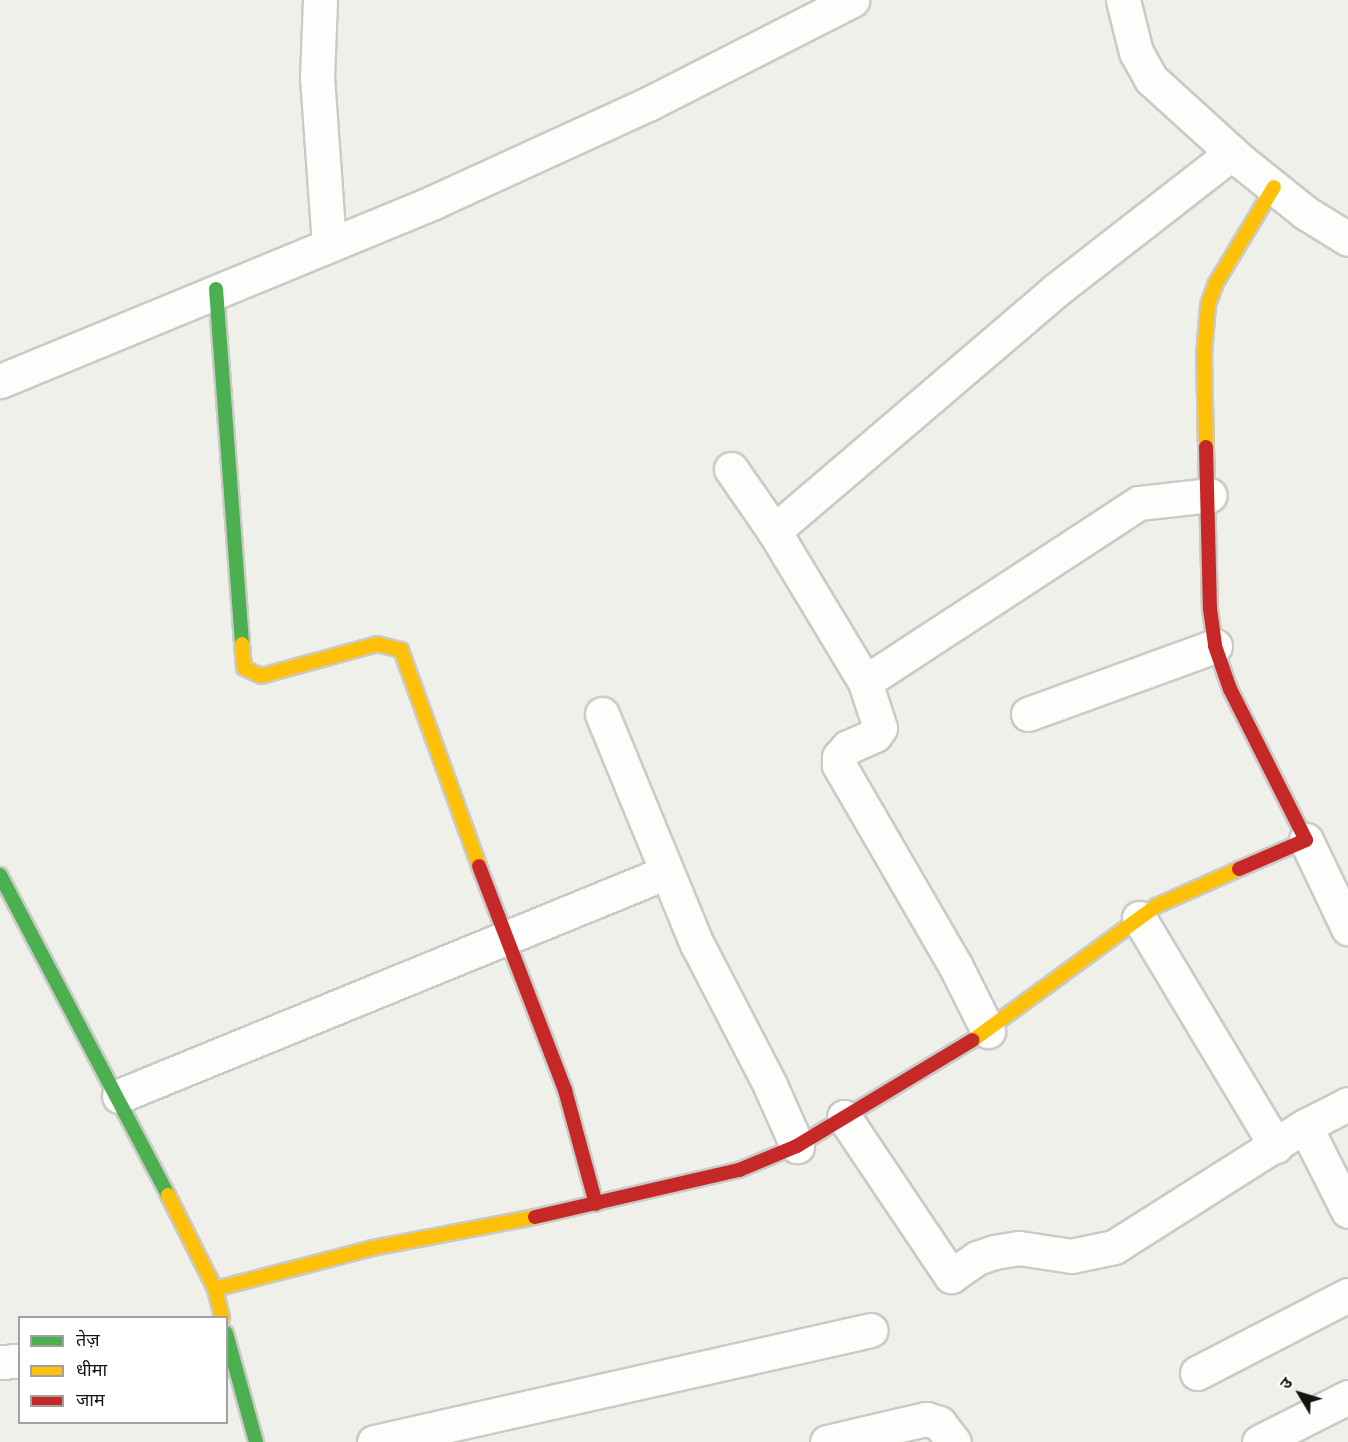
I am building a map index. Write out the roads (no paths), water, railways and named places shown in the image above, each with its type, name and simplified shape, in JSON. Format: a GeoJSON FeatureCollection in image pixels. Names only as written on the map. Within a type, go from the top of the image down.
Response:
{"type":"FeatureCollection","features":[{"type":"Feature","properties":{"kind":"street"},"geometry":{"type":"LineString","coordinates":[[320,0],[317,76],[329,243]]}},
{"type":"Feature","properties":{"kind":"street"},"geometry":{"type":"LineString","coordinates":[[0,381],[122,332],[216,289],[434,202],[629,112],[852,0]]}},
{"type":"Feature","properties":{"kind":"street"},"geometry":{"type":"LineString","coordinates":[[1123,0],[1136,52],[1151,78],[1232,153],[1332,231],[1348,239]]}},
{"type":"Feature","properties":{"kind":"street"},"geometry":{"type":"LineString","coordinates":[[774,531],[1056,290],[1232,153]]}},
{"type":"Feature","properties":{"kind":"street"},"geometry":{"type":"LineString","coordinates":[[1274,187],[1216,283],[1208,305],[1204,355],[1210,495],[1210,609],[1215,646],[1230,689],[1348,928]]}},
{"type":"Feature","properties":{"kind":"street"},"geometry":{"type":"LineString","coordinates":[[216,289],[244,668],[261,676],[378,644],[401,650],[408,662],[435,749],[505,940],[565,1090],[596,1204]]}},
{"type":"Feature","properties":{"kind":"street"},"geometry":{"type":"LineString","coordinates":[[731,469],[774,531],[865,682],[880,728],[875,735],[842,753],[839,765],[955,965],[988,1031]]}},
{"type":"Feature","properties":{"kind":"street"},"geometry":{"type":"LineString","coordinates":[[865,682],[1139,503],[1210,495]]}},
{"type":"Feature","properties":{"kind":"street"},"geometry":{"type":"LineString","coordinates":[[1028,714],[1215,646]]}},
{"type":"Feature","properties":{"kind":"street"},"geometry":{"type":"LineString","coordinates":[[602,714],[697,944],[770,1085],[797,1146]]}},
{"type":"Feature","properties":{"kind":"street"},"geometry":{"type":"LineString","coordinates":[[215,1289],[372,1248],[488,1228],[739,1170],[797,1146],[988,1031],[1139,918],[1174,895],[1306,840]]}},
{"type":"Feature","properties":{"kind":"street"},"geometry":{"type":"LineString","coordinates":[[119,1096],[667,872]]}},
{"type":"Feature","properties":{"kind":"street"},"geometry":{"type":"LineString","coordinates":[[0,876],[119,1096],[215,1289],[221,1316]]}},
{"type":"Feature","properties":{"kind":"street"},"geometry":{"type":"LineString","coordinates":[[1139,918],[1276,1146]]}},
{"type":"Feature","properties":{"kind":"street"},"geometry":{"type":"LineString","coordinates":[[844,1117],[951,1276],[977,1258],[994,1252],[1019,1248],[1071,1256],[1114,1247],[1305,1126],[1348,1104]]}},
{"type":"Feature","properties":{"kind":"street"},"geometry":{"type":"LineString","coordinates":[[1305,1126],[1348,1211]]}},
{"type":"Feature","properties":{"kind":"street"},"geometry":{"type":"LineString","coordinates":[[1197,1374],[1348,1295]]}},
{"type":"Feature","properties":{"kind":"street"},"geometry":{"type":"LineString","coordinates":[[374,1442],[871,1330]]}},
{"type":"Feature","properties":{"kind":"street"},"geometry":{"type":"LineString","coordinates":[[228,1342],[256,1442]]}},
{"type":"Feature","properties":{"kind":"street"},"geometry":{"type":"LineString","coordinates":[[0,1362],[18,1360]]}},
{"type":"Feature","properties":{"kind":"street"},"geometry":{"type":"LineString","coordinates":[[1259,1442],[1348,1397]]}},
{"type":"Feature","properties":{"kind":"street"},"geometry":{"type":"LineString","coordinates":[[827,1442],[926,1419],[939,1423],[954,1442]]}}]}
